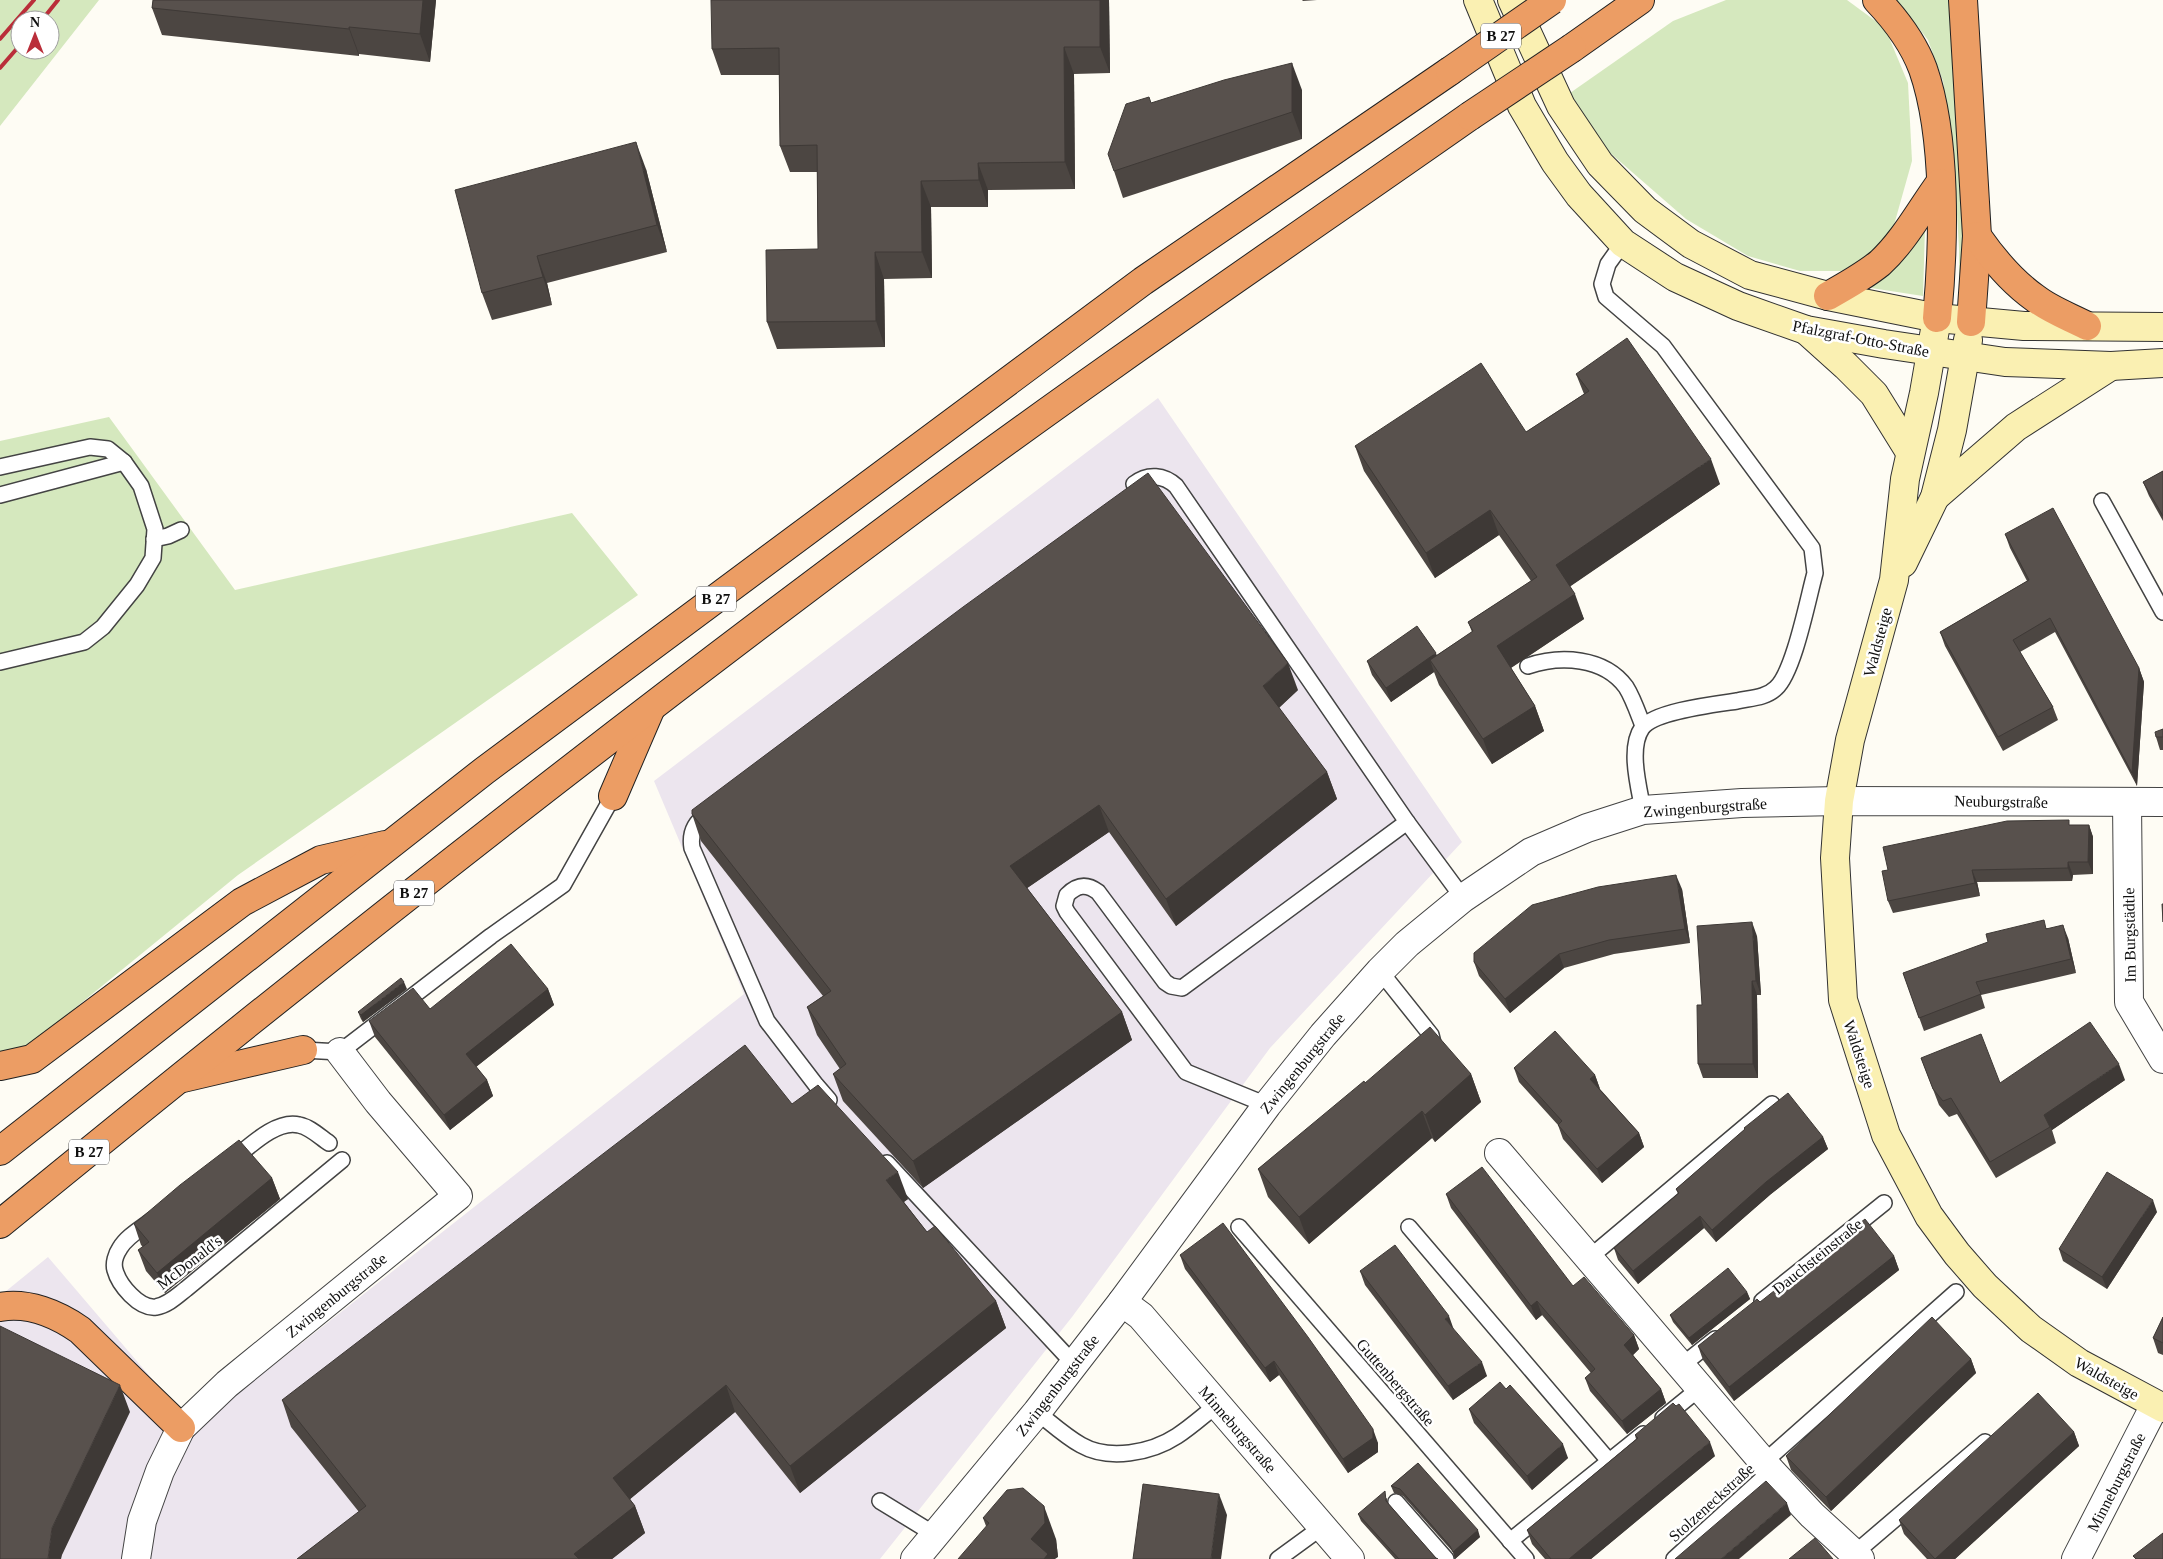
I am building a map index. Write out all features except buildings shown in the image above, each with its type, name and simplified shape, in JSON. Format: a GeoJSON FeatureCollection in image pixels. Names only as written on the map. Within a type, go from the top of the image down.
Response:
{"type":"FeatureCollection","features":[{"type":"Feature","properties":{"kind":"highway","name":"B 27"},"geometry":{"type":"LineString","coordinates":[[0,1151],[492,765],[1142,282],[1552,0]]}},
{"type":"Feature","properties":{"kind":"highway","name":"B 27"},"geometry":{"type":"LineString","coordinates":[[0,1224],[177,1079],[651,707],[914,509],[1174,323],[1470,116],[1640,0]]}},
{"type":"Feature","properties":{"kind":"highway"},"geometry":{"type":"LineString","coordinates":[[1876,0],[1899,23],[1923,68],[1936,124],[1940,183],[1941,271],[1937,318]]}},
{"type":"Feature","properties":{"kind":"highway"},"geometry":{"type":"LineString","coordinates":[[1963,0],[1977,236],[1971,322]]}},
{"type":"Feature","properties":{"kind":"highway"},"geometry":{"type":"LineString","coordinates":[[1828,296],[1851,284],[1880,263],[1896,246],[1940,183]]}},
{"type":"Feature","properties":{"kind":"highway"},"geometry":{"type":"LineString","coordinates":[[1977,236],[1989,254],[2014,282],[2036,300],[2086,326]]}},
{"type":"Feature","properties":{"kind":"highway"},"geometry":{"type":"LineString","coordinates":[[613,796],[651,707]]}},
{"type":"Feature","properties":{"kind":"highway"},"geometry":{"type":"LineString","coordinates":[[0,1066],[32,1059],[242,902],[321,860],[393,842]]}},
{"type":"Feature","properties":{"kind":"highway"},"geometry":{"type":"LineString","coordinates":[[177,1079],[304,1050]]}},
{"type":"Feature","properties":{"kind":"highway"},"geometry":{"type":"LineString","coordinates":[[0,1307],[13,1305],[42,1311],[62,1318],[80,1330],[181,1428]]}},
{"type":"Feature","properties":{"kind":"street","name":"Pfalzgraf-Otto-Straße"},"geometry":{"type":"LineString","coordinates":[[1478,0],[1522,106],[1550,154],[1579,195],[1623,242],[1675,277],[1738,306],[1806,330],[1965,358],[2005,362],[2111,366],[2163,362]]}},
{"type":"Feature","properties":{"kind":"street"},"geometry":{"type":"LineString","coordinates":[[1512,0],[1560,106],[1600,164],[1645,210],[1691,244],[1750,275],[1828,296],[1937,318],[2024,326],[2163,327]]}},
{"type":"Feature","properties":{"kind":"street","name":"Waldsteige"},"geometry":{"type":"LineString","coordinates":[[1937,318],[1932,352],[1905,479],[1894,580],[1850,740],[1839,801],[1835,858],[1843,1000],[1856,1047],[1890,1143],[1929,1216],[1957,1254],[1986,1286],[2030,1329],[2079,1363],[2159,1407]]}},
{"type":"Feature","properties":{"kind":"street","name":"Waldsteige"},"geometry":{"type":"LineString","coordinates":[[1894,580],[1935,497],[1952,430],[1971,322]]}},
{"type":"Feature","properties":{"kind":"street"},"geometry":{"type":"LineString","coordinates":[[1806,330],[1874,394],[1910,452]]}},
{"type":"Feature","properties":{"kind":"street"},"geometry":{"type":"LineString","coordinates":[[1935,497],[2016,427],[2111,366]]}},
{"type":"Feature","properties":{"kind":"street","name":"Neuburgstraße"},"geometry":{"type":"LineString","coordinates":[[1839,801],[2163,802]]}},
{"type":"Feature","properties":{"kind":"street","name":"Zwingenburgstraße"},"geometry":{"type":"LineString","coordinates":[[915,1559],[1037,1412],[1122,1302],[1267,1105],[1323,1035],[1380,971],[1407,944],[1463,898],[1532,852],[1587,828],[1643,810],[1742,803],[1839,801]]}},
{"type":"Feature","properties":{"kind":"street","name":"Im Burgstädtle"},"geometry":{"type":"LineString","coordinates":[[2127,802],[2130,1002],[2163,1059]]}},
{"type":"Feature","properties":{"kind":"street","name":"Zwingenburgstraße"},"geometry":{"type":"LineString","coordinates":[[136,1559],[142,1520],[160,1470],[181,1428],[227,1384],[458,1196],[340,1052]]}},
{"type":"Feature","properties":{"kind":"street"},"geometry":{"type":"LineString","coordinates":[[1499,1153],[1767,1467],[1812,1514],[1858,1556]]}},
{"type":"Feature","properties":{"kind":"street","name":"Minneburgstraße"},"geometry":{"type":"LineString","coordinates":[[1122,1302],[1141,1316],[1350,1559]]}},
{"type":"Feature","properties":{"kind":"street","name":"Minneburgstraße"},"geometry":{"type":"LineString","coordinates":[[2077,1559],[2159,1407]]}},
{"type":"Feature","properties":{"kind":"lane"},"geometry":{"type":"LineString","coordinates":[[1623,242],[1608,264],[1602,284],[1606,297],[1663,346],[1812,548],[1815,560],[1815,573],[1790,662],[1779,686],[1762,696],[1684,710],[1662,716],[1643,726]]}},
{"type":"Feature","properties":{"kind":"lane"},"geometry":{"type":"LineString","coordinates":[[0,467],[90,447],[108,449],[124,462],[141,486],[155,529],[152,558],[136,585],[103,627],[84,642],[0,662]]}},
{"type":"Feature","properties":{"kind":"lane"},"geometry":{"type":"LineString","coordinates":[[0,495],[124,462]]}},
{"type":"Feature","properties":{"kind":"lane"},"geometry":{"type":"LineString","coordinates":[[1122,494],[1138,481],[1149,477],[1160,476],[1176,486],[1408,822],[1463,898]]}},
{"type":"Feature","properties":{"kind":"lane"},"geometry":{"type":"LineString","coordinates":[[2102,501],[2163,612]]}},
{"type":"Feature","properties":{"kind":"lane"},"geometry":{"type":"LineString","coordinates":[[154,539],[168,536],[181,530]]}},
{"type":"Feature","properties":{"kind":"lane"},"geometry":{"type":"LineString","coordinates":[[1528,666],[1547,660],[1588,662],[1608,670],[1627,690],[1643,726],[1637,744],[1636,764],[1643,810]]}},
{"type":"Feature","properties":{"kind":"lane"},"geometry":{"type":"LineString","coordinates":[[304,1050],[340,1052],[491,936],[563,885],[613,796]]}},
{"type":"Feature","properties":{"kind":"lane"},"geometry":{"type":"LineString","coordinates":[[723,801],[699,819],[694,826],[691,840],[692,848],[767,1021],[816,1086],[836,1107]]}},
{"type":"Feature","properties":{"kind":"lane"},"geometry":{"type":"LineString","coordinates":[[1267,1105],[1186,1072],[1067,912],[1064,901],[1067,895],[1076,887],[1089,886],[1098,892],[1165,982],[1171,986],[1182,988],[1408,822]]}},
{"type":"Feature","properties":{"kind":"lane"},"geometry":{"type":"LineString","coordinates":[[1380,971],[1431,1034],[1433,1043],[1431,1049],[1424,1055]]}},
{"type":"Feature","properties":{"kind":"lane"},"geometry":{"type":"LineString","coordinates":[[1589,1258],[1772,1104]]}},
{"type":"Feature","properties":{"kind":"lane"},"geometry":{"type":"LineString","coordinates":[[221,1168],[280,1125],[300,1125],[330,1143]]}},
{"type":"Feature","properties":{"kind":"lane"},"geometry":{"type":"LineString","coordinates":[[876,1151],[1074,1364]]}},
{"type":"Feature","properties":{"kind":"lane","name":"McDonald's"},"geometry":{"type":"LineString","coordinates":[[167,1209],[120,1246],[116,1257],[115,1269],[120,1281],[141,1304],[154,1307],[168,1303],[186,1289],[342,1160]]}},
{"type":"Feature","properties":{"kind":"lane","name":"Dauchsteinstraße"},"geometry":{"type":"LineString","coordinates":[[1748,1312],[1884,1202]]}},
{"type":"Feature","properties":{"kind":"lane","name":"Guttenbergstraße"},"geometry":{"type":"LineString","coordinates":[[1239,1227],[1515,1552]]}},
{"type":"Feature","properties":{"kind":"lane"},"geometry":{"type":"LineString","coordinates":[[1409,1227],[1609,1461]]}},
{"type":"Feature","properties":{"kind":"lane"},"geometry":{"type":"LineString","coordinates":[[1767,1467],[1956,1292]]}},
{"type":"Feature","properties":{"kind":"lane"},"geometry":{"type":"LineString","coordinates":[[1681,1366],[1726,1330]]}},
{"type":"Feature","properties":{"kind":"lane"},"geometry":{"type":"LineString","coordinates":[[1515,1552],[1609,1461],[1700,1388]]}},
{"type":"Feature","properties":{"kind":"lane"},"geometry":{"type":"LineString","coordinates":[[1037,1412],[1081,1445],[1102,1452],[1121,1453],[1150,1448],[1176,1436],[1217,1405]]}},
{"type":"Feature","properties":{"kind":"lane"},"geometry":{"type":"LineString","coordinates":[[1858,1556],[1994,1434]]}},
{"type":"Feature","properties":{"kind":"lane","name":"Stolzeneckstraße"},"geometry":{"type":"LineString","coordinates":[[1674,1559],[1767,1467]]}},
{"type":"Feature","properties":{"kind":"lane"},"geometry":{"type":"LineString","coordinates":[[880,1501],[934,1534]]}},
{"type":"Feature","properties":{"kind":"lane"},"geometry":{"type":"LineString","coordinates":[[1396,1502],[1446,1559]]}},
{"type":"Feature","properties":{"kind":"lane"},"geometry":{"type":"LineString","coordinates":[[1278,1559],[1322,1527]]}},
{"type":"Feature","properties":{"kind":"shaded area"},"geometry":{"type":"Polygon","coordinates":[[[1158,398],[1462,842],[1270,1048],[1072,1317],[880,1559],[0,1559],[0,1296],[48,1257],[194,1428],[744,994],[654,781],[1158,398]]]}},
{"type":"Feature","properties":{"kind":"green space"},"geometry":{"type":"Polygon","coordinates":[[[0,0],[99,0],[60,50],[60,10],[10,10],[10,60],[52,60],[0,126],[0,0]]]}},
{"type":"Feature","properties":{"kind":"green space"},"geometry":{"type":"Polygon","coordinates":[[[1726,0],[1847,0],[1885,28],[1908,83],[1912,161],[1892,232],[1866,258],[1841,271],[1800,271],[1748,256],[1686,219],[1601,145],[1585,123],[1570,93],[1673,21],[1726,0]]]}},
{"type":"Feature","properties":{"kind":"green space"},"geometry":{"type":"Polygon","coordinates":[[[1897,0],[1950,0],[1963,186],[1964,270],[1959,294],[1959,249],[1954,161],[1943,81],[1928,40],[1897,0]]]}},
{"type":"Feature","properties":{"kind":"green space"},"geometry":{"type":"Polygon","coordinates":[[[1923,225],[1925,228],[1923,296],[1871,288],[1910,252],[1923,225]]]}},
{"type":"Feature","properties":{"kind":"green space"},"geometry":{"type":"Polygon","coordinates":[[[109,417],[235,590],[572,513],[638,595],[238,875],[20,1053],[0,1051],[0,441],[109,417]]]}},
{"type":"Feature","properties":{"kind":"railway"},"geometry":{"type":"LineString","coordinates":[[0,39],[34,0]]}},
{"type":"Feature","properties":{"kind":"railway"},"geometry":{"type":"LineString","coordinates":[[50,10],[58,0]]}},
{"type":"Feature","properties":{"kind":"railway"},"geometry":{"type":"LineString","coordinates":[[0,68],[10,56]]}}]}
